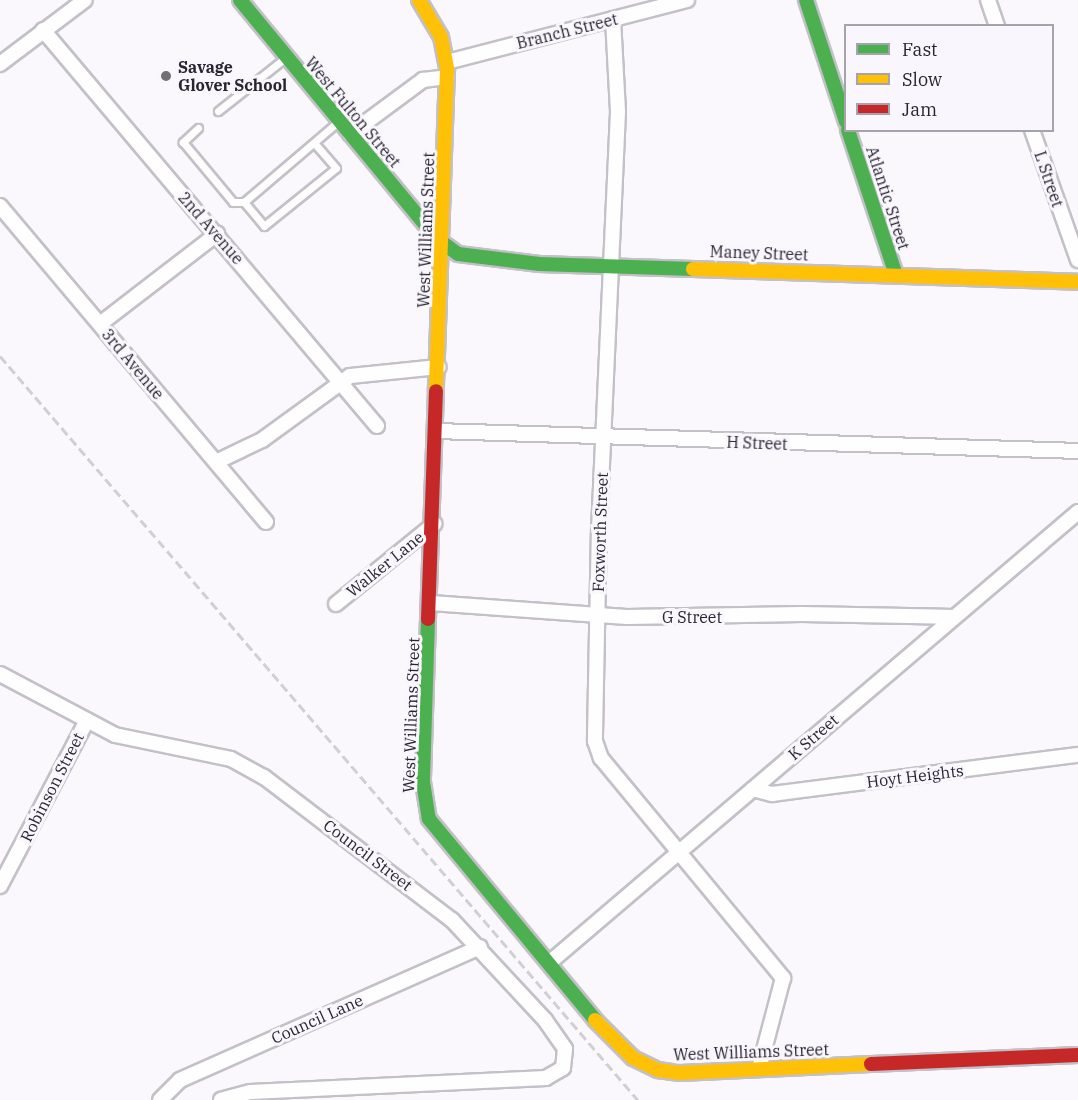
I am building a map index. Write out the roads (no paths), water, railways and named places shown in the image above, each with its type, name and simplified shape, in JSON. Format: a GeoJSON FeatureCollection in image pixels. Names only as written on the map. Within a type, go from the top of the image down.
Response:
{"type":"FeatureCollection","features":[{"type":"Feature","properties":{"kind":"street"},"geometry":{"type":"LineString","coordinates":[[0,64],[85,0]]}},
{"type":"Feature","properties":{"kind":"street","name":"West Fulton Street"},"geometry":{"type":"LineString","coordinates":[[240,0],[442,244]]}},
{"type":"Feature","properties":{"kind":"street","name":"West Williams Street"},"geometry":{"type":"LineString","coordinates":[[419,0],[441,37],[447,62],[425,808],[436,830],[616,1043],[644,1064],[680,1073],[1078,1055]]}},
{"type":"Feature","properties":{"kind":"street","name":"Branch Street"},"geometry":{"type":"LineString","coordinates":[[447,62],[687,0]]}},
{"type":"Feature","properties":{"kind":"street"},"geometry":{"type":"LineString","coordinates":[[806,0],[844,116]]}},
{"type":"Feature","properties":{"kind":"street"},"geometry":{"type":"LineString","coordinates":[[988,0],[996,24]]}},
{"type":"Feature","properties":{"kind":"street","name":"Foxworth Street"},"geometry":{"type":"LineString","coordinates":[[613,19],[618,92],[597,614],[594,711],[597,751],[678,853],[783,978],[759,1069]]}},
{"type":"Feature","properties":{"kind":"street","name":"2nd Avenue"},"geometry":{"type":"LineString","coordinates":[[43,30],[377,426]]}},
{"type":"Feature","properties":{"kind":"street"},"geometry":{"type":"LineString","coordinates":[[350,134],[423,80],[447,77]]}},
{"type":"Feature","properties":{"kind":"street","name":"Atlantic Street"},"geometry":{"type":"LineString","coordinates":[[849,132],[896,275]]}},
{"type":"Feature","properties":{"kind":"street","name":"L Street"},"geometry":{"type":"LineString","coordinates":[[1033,132],[1078,260]]}},
{"type":"Feature","properties":{"kind":"street","name":"3rd Avenue"},"geometry":{"type":"LineString","coordinates":[[0,206],[266,522]]}},
{"type":"Feature","properties":{"kind":"street"},"geometry":{"type":"LineString","coordinates":[[100,324],[217,234]]}},
{"type":"Feature","properties":{"kind":"street","name":"Maney Street"},"geometry":{"type":"LineString","coordinates":[[442,244],[458,254],[480,259],[612,266],[1078,282]]}},
{"type":"Feature","properties":{"kind":"street"},"geometry":{"type":"LineString","coordinates":[[216,462],[262,440],[340,381],[350,376],[439,367]]}},
{"type":"Feature","properties":{"kind":"street","name":"H Street"},"geometry":{"type":"LineString","coordinates":[[436,431],[1078,452]]}},
{"type":"Feature","properties":{"kind":"street","name":"K Street"},"geometry":{"type":"LineString","coordinates":[[549,963],[1078,512]]}},
{"type":"Feature","properties":{"kind":"street","name":"Walker Lane"},"geometry":{"type":"LineString","coordinates":[[336,604],[434,524]]}},
{"type":"Feature","properties":{"kind":"street","name":"G Street"},"geometry":{"type":"LineString","coordinates":[[431,603],[597,614],[953,617]]}},
{"type":"Feature","properties":{"kind":"street","name":"Council Street"},"geometry":{"type":"LineString","coordinates":[[0,674],[125,739],[242,763],[393,873],[480,946],[561,1041],[566,1063],[558,1073],[546,1078],[250,1092],[221,1100]]}},
{"type":"Feature","properties":{"kind":"street","name":"Robinson Street"},"geometry":{"type":"LineString","coordinates":[[0,886],[87,720]]}},
{"type":"Feature","properties":{"kind":"street","name":"Hoyt Heights"},"geometry":{"type":"LineString","coordinates":[[753,789],[772,794],[1078,756]]}},
{"type":"Feature","properties":{"kind":"street","name":"Council Lane"},"geometry":{"type":"LineString","coordinates":[[160,1100],[180,1080],[480,946]]}},
{"type":"Feature","properties":{"kind":"lane"},"geometry":{"type":"LineString","coordinates":[[218,111],[287,57]]}},
{"type":"Feature","properties":{"kind":"lane"},"geometry":{"type":"LineString","coordinates":[[198,128],[183,142],[233,202],[244,202],[339,121]]}},
{"type":"Feature","properties":{"kind":"lane"},"geometry":{"type":"LineString","coordinates":[[244,202],[264,226],[336,168],[314,143]]}},
{"type":"Feature","properties":{"kind":"railway"},"geometry":{"type":"LineString","coordinates":[[0,356],[638,1100]]}},
{"type":"Feature","properties":{"kind":"place","name":"Savage Glover School"},"geometry":{"type":"Point","coordinates":[166,76]}}]}
